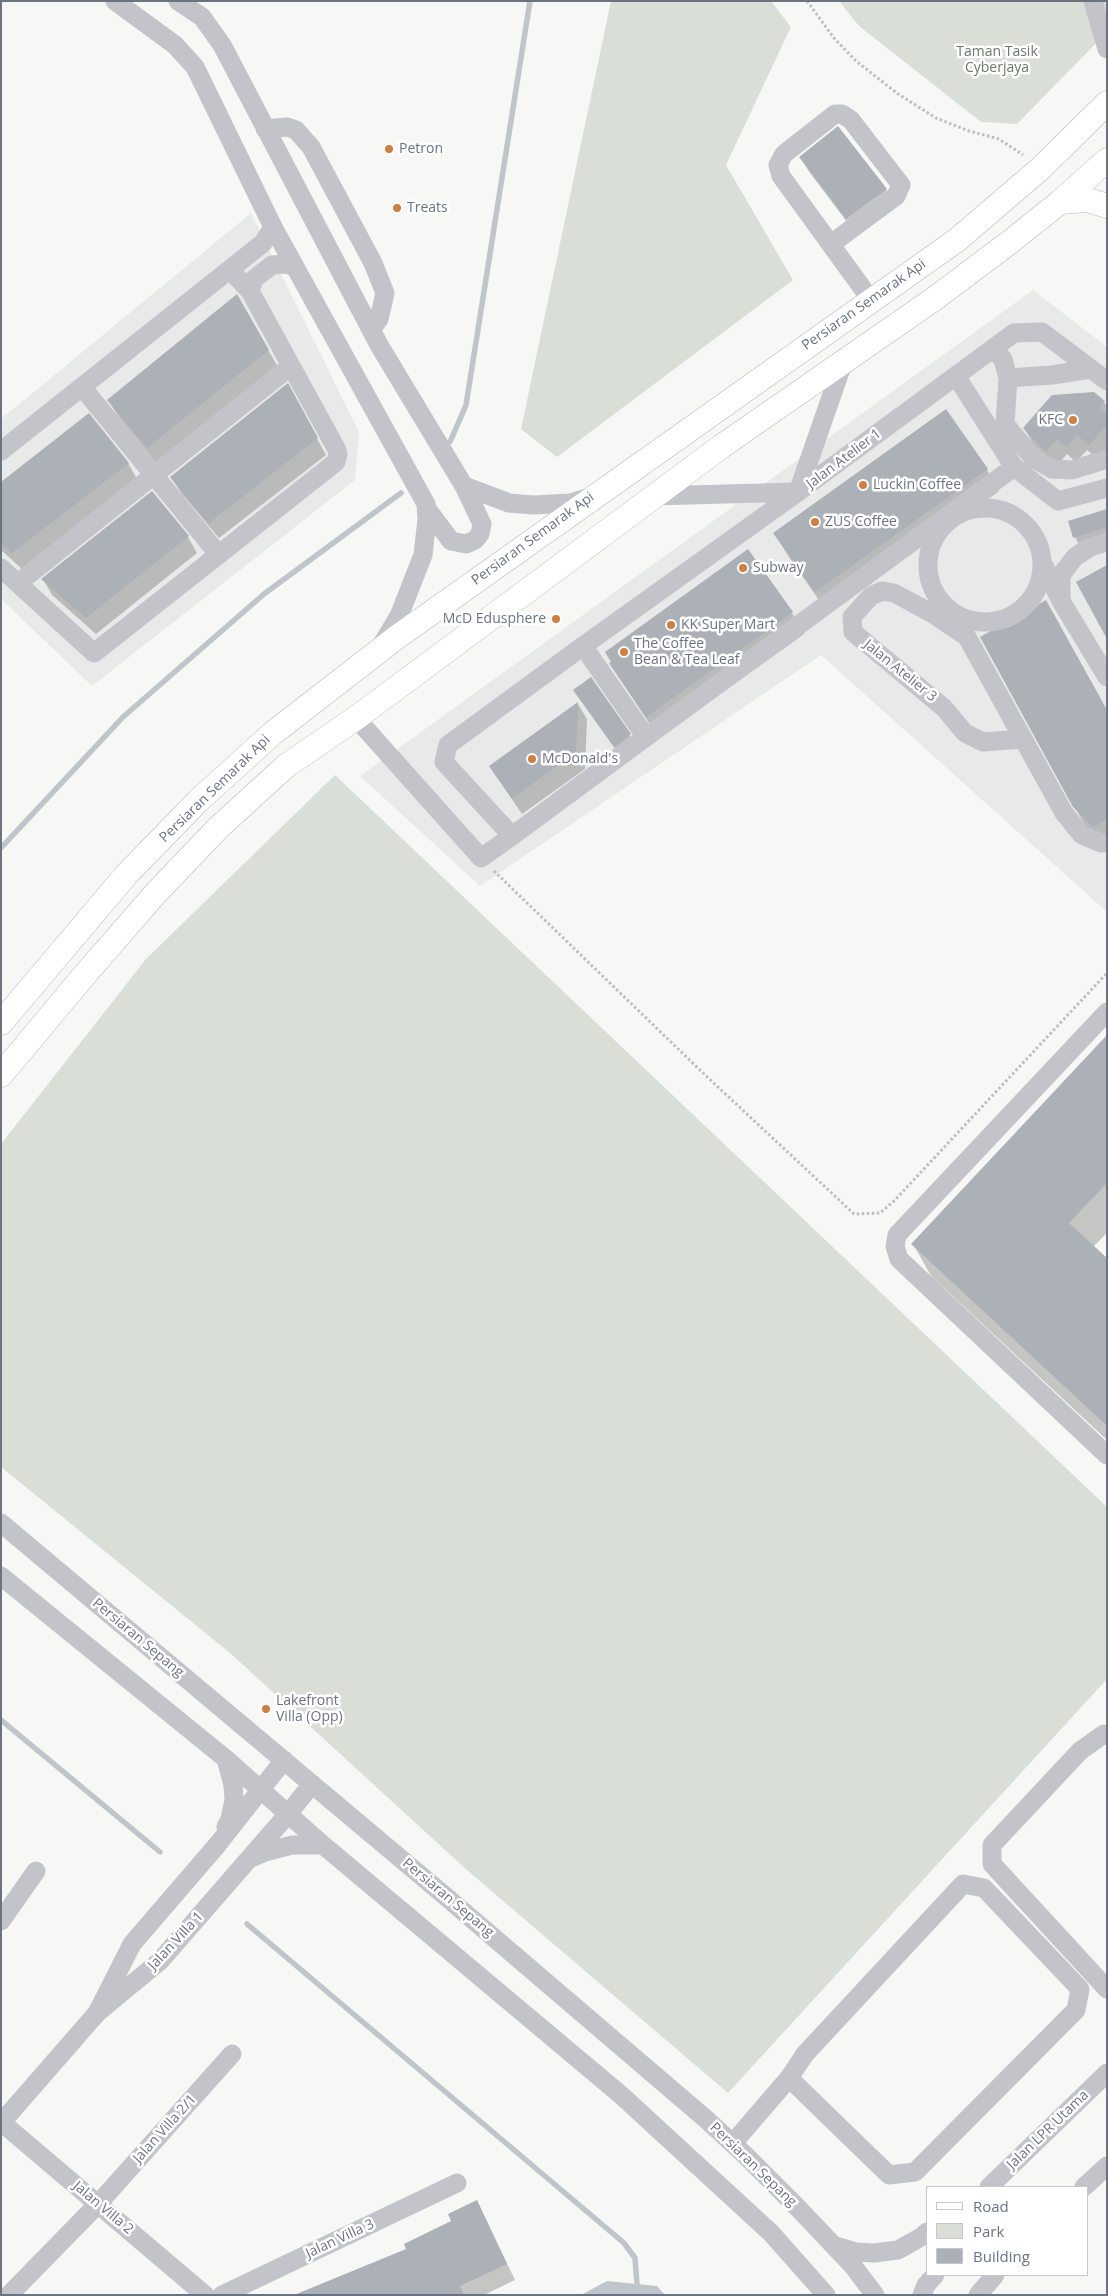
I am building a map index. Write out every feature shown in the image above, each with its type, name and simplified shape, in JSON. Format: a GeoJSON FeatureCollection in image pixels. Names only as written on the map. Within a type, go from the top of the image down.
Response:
{"type":"FeatureCollection","features":[{"type":"Feature","properties":{"kind":"main road","name":"Persiaran Semarak Api"},"geometry":{"type":"LineString","coordinates":[[1,1023],[126,875],[198,801],[273,733],[376,653],[593,496],[957,240],[1042,168],[1107,102]]}},
{"type":"Feature","properties":{"kind":"main road"},"geometry":{"type":"LineString","coordinates":[[1,1075],[112,943],[218,828],[286,766],[356,718],[654,496],[934,299],[1060,202],[1107,160]]}},
{"type":"Feature","properties":{"kind":"main road"},"geometry":{"type":"LineString","coordinates":[[1060,202],[1088,200],[1107,206]]}},
{"type":"Feature","properties":{"kind":"street"},"geometry":{"type":"LineString","coordinates":[[115,1],[175,45],[195,67],[274,227],[427,509],[450,541],[466,544],[475,540],[480,534],[482,524],[464,486],[371,330],[222,45],[202,17],[178,1]]}},
{"type":"Feature","properties":{"kind":"street"},"geometry":{"type":"LineString","coordinates":[[1093,1],[1107,48]]}},
{"type":"Feature","properties":{"kind":"street"},"geometry":{"type":"LineString","coordinates":[[831,244],[896,196],[901,185],[851,120],[842,114],[835,114],[784,154],[778,165],[781,176],[871,300]]}},
{"type":"Feature","properties":{"kind":"street"},"geometry":{"type":"LineString","coordinates":[[265,129],[287,126],[296,130],[311,148],[373,263],[385,293],[379,319],[371,330]]}},
{"type":"Feature","properties":{"kind":"street"},"geometry":{"type":"LineString","coordinates":[[1,451],[263,243],[274,227]]}},
{"type":"Feature","properties":{"kind":"street"},"geometry":{"type":"LineString","coordinates":[[250,291],[254,279],[272,265],[285,264],[295,267]]}},
{"type":"Feature","properties":{"kind":"street"},"geometry":{"type":"LineString","coordinates":[[1,568],[94,653],[336,462],[338,454],[336,448],[250,291],[230,270]]}},
{"type":"Feature","properties":{"kind":"street","name":"Jalan Atelier 1"},"geometry":{"type":"LineString","coordinates":[[512,836],[444,762],[448,745],[1014,333],[1042,332],[1107,380]]}},
{"type":"Feature","properties":{"kind":"street"},"geometry":{"type":"LineString","coordinates":[[992,349],[1003,359],[1008,378],[1004,424],[1033,458],[1052,469],[1072,470],[1107,459]]}},
{"type":"Feature","properties":{"kind":"street"},"geometry":{"type":"LineString","coordinates":[[654,496],[798,492],[843,364]]}},
{"type":"Feature","properties":{"kind":"street"},"geometry":{"type":"LineString","coordinates":[[18,583],[291,366]]}},
{"type":"Feature","properties":{"kind":"street"},"geometry":{"type":"LineString","coordinates":[[1008,378],[1052,375],[1091,369]]}},
{"type":"Feature","properties":{"kind":"street"},"geometry":{"type":"LineString","coordinates":[[956,376],[1014,467],[1058,501],[1107,488]]}},
{"type":"Feature","properties":{"kind":"street"},"geometry":{"type":"LineString","coordinates":[[82,387],[219,555]]}},
{"type":"Feature","properties":{"kind":"street"},"geometry":{"type":"LineString","coordinates":[[356,718],[481,858],[1014,467]]}},
{"type":"Feature","properties":{"kind":"street"},"geometry":{"type":"LineString","coordinates":[[464,486],[509,503],[533,505],[570,503],[593,496]]}},
{"type":"Feature","properties":{"kind":"street"},"geometry":{"type":"LineString","coordinates":[[1042,562],[1040,580],[1036,589],[1032,597],[1019,611],[1001,620],[981,623],[962,618],[946,608],[934,592],[928,574],[928,554],[935,537],[947,522],[962,512],[980,508],[998,509],[1015,516],[1029,528],[1038,544],[1042,562],[1061,601],[1107,677]]}},
{"type":"Feature","properties":{"kind":"street"},"geometry":{"type":"LineString","coordinates":[[376,653],[399,616],[423,555],[427,509]]}},
{"type":"Feature","properties":{"kind":"street"},"geometry":{"type":"LineString","coordinates":[[1061,601],[1061,575],[1075,557],[1090,546],[1107,542]]}},
{"type":"Feature","properties":{"kind":"street","name":"Jalan Atelier 3"},"geometry":{"type":"LineString","coordinates":[[1023,739],[983,742],[965,732],[944,708],[872,650],[853,632],[852,617],[871,596],[882,591],[894,593],[933,614],[967,637],[1064,813],[1082,835],[1101,844],[1107,843]]}},
{"type":"Feature","properties":{"kind":"street"},"geometry":{"type":"LineString","coordinates":[[583,646],[646,737]]}},
{"type":"Feature","properties":{"kind":"street"},"geometry":{"type":"LineString","coordinates":[[1107,1012],[897,1235],[895,1246],[899,1259],[1107,1455]]}},
{"type":"Feature","properties":{"kind":"street","name":"Persiaran Sepang"},"geometry":{"type":"LineString","coordinates":[[1,1523],[647,2067],[733,2143],[832,2244],[875,2295]]}},
{"type":"Feature","properties":{"kind":"street"},"geometry":{"type":"LineString","coordinates":[[1,1576],[226,1759],[322,1845],[622,2095],[771,2233],[826,2295]]}},
{"type":"Feature","properties":{"kind":"street"},"geometry":{"type":"LineString","coordinates":[[1107,1735],[1104,1734],[1080,1751],[992,1845],[992,1864],[1107,1989]]}},
{"type":"Feature","properties":{"kind":"street"},"geometry":{"type":"LineString","coordinates":[[218,1844],[230,1819],[234,1799],[233,1785],[226,1759]]}},
{"type":"Feature","properties":{"kind":"street"},"geometry":{"type":"LineString","coordinates":[[218,1844],[284,1760]]}},
{"type":"Feature","properties":{"kind":"street","name":"Jalan Villa 1"},"geometry":{"type":"LineString","coordinates":[[1,2122],[97,2013],[160,1961],[312,1784]]}},
{"type":"Feature","properties":{"kind":"street","name":"Jalan Villa 1"},"geometry":{"type":"LineString","coordinates":[[97,2013],[132,1944],[218,1844]]}},
{"type":"Feature","properties":{"kind":"street"},"geometry":{"type":"LineString","coordinates":[[247,1860],[265,1852],[292,1845],[322,1845]]}},
{"type":"Feature","properties":{"kind":"street"},"geometry":{"type":"LineString","coordinates":[[1,1921],[36,1871]]}},
{"type":"Feature","properties":{"kind":"street"},"geometry":{"type":"LineString","coordinates":[[733,2143],[789,2078],[805,2054],[963,1884],[984,1888],[1080,1989],[1076,2010],[915,2172],[889,2175],[789,2078]]}},
{"type":"Feature","properties":{"kind":"street","name":"Jalan Villa 2/1"},"geometry":{"type":"LineString","coordinates":[[9,2295],[98,2204],[232,2054]]}},
{"type":"Feature","properties":{"kind":"street","name":"Jalan LPR Utama"},"geometry":{"type":"LineString","coordinates":[[990,2186],[1107,2073]]}},
{"type":"Feature","properties":{"kind":"street","name":"Jalan Villa 2"},"geometry":{"type":"LineString","coordinates":[[1,2122],[206,2295]]}},
{"type":"Feature","properties":{"kind":"street"},"geometry":{"type":"LineString","coordinates":[[1085,2186],[1107,2166]]}},
{"type":"Feature","properties":{"kind":"street","name":"Jalan Villa 3"},"geometry":{"type":"LineString","coordinates":[[222,2295],[457,2183]]}},
{"type":"Feature","properties":{"kind":"street"},"geometry":{"type":"LineString","coordinates":[[832,2244],[856,2252],[874,2253],[898,2250],[926,2233]]}},
{"type":"Feature","properties":{"kind":"street"},"geometry":{"type":"LineString","coordinates":[[922,2295],[926,2285],[934,2276]]}},
{"type":"Feature","properties":{"kind":"street"},"geometry":{"type":"LineString","coordinates":[[978,2295],[993,2276]]}},
{"type":"Feature","properties":{"kind":"path"},"geometry":{"type":"LineString","coordinates":[[807,1],[834,38],[856,61],[898,94],[936,118],[970,131],[999,139],[1042,168]]}},
{"type":"Feature","properties":{"kind":"path"},"geometry":{"type":"LineString","coordinates":[[481,858],[704,1074],[854,1214],[880,1213],[894,1201],[1107,973]]}},
{"type":"Feature","properties":{"kind":"shaded area"},"geometry":{"type":"Polygon","coordinates":[[[251,213],[359,432],[355,480],[92,686],[1,599],[1,419],[251,213]]]}},
{"type":"Feature","properties":{"kind":"shaded area"},"geometry":{"type":"Polygon","coordinates":[[[1033,290],[1107,347],[1107,912],[821,655],[480,886],[360,776],[1033,290]]]}},
{"type":"Feature","properties":{"kind":"shaded area"},"geometry":{"type":"Polygon","coordinates":[[[607,2281],[657,2286],[665,2295],[581,2295],[607,2281]]]}},
{"type":"Feature","properties":{"kind":"green space"},"geometry":{"type":"Polygon","coordinates":[[[611,1],[771,1],[791,27],[726,165],[793,280],[557,457],[521,429],[611,1]]]}},
{"type":"Feature","properties":{"kind":"green space","name":"Taman Tasik Cyberjaya"},"geometry":{"type":"Polygon","coordinates":[[[839,1],[1107,1],[1107,32],[1017,124],[981,122],[859,26],[839,1]]]}},
{"type":"Feature","properties":{"kind":"green space"},"geometry":{"type":"Polygon","coordinates":[[[335,775],[1107,1507],[1107,1679],[728,2093],[468,1871],[230,1653],[1,1467],[1,1144],[146,959],[335,775]]]}},
{"type":"Feature","properties":{"kind":"building"},"geometry":{"type":"Polygon","coordinates":[[[838,126],[887,189],[846,219],[799,157],[838,126]]]}},
{"type":"Feature","properties":{"kind":"building"},"geometry":{"type":"Polygon","coordinates":[[[237,294],[269,350],[147,448],[107,400],[237,294]]]}},
{"type":"Feature","properties":{"kind":"building"},"geometry":{"type":"Polygon","coordinates":[[[288,383],[318,438],[209,523],[207,522],[170,477],[288,383]]]}},
{"type":"Feature","properties":{"kind":"building"},"geometry":{"type":"Polygon","coordinates":[[[1094,392],[1105,401],[1099,408],[1107,415],[1107,425],[1089,445],[1077,435],[1067,447],[1057,439],[1046,452],[1023,428],[1052,395],[1094,392]]]}},
{"type":"Feature","properties":{"kind":"building"},"geometry":{"type":"Polygon","coordinates":[[[946,409],[988,469],[815,592],[773,533],[946,409]]]}},
{"type":"Feature","properties":{"kind":"building"},"geometry":{"type":"Polygon","coordinates":[[[89,413],[129,463],[12,553],[1,544],[1,482],[89,413]]]}},
{"type":"Feature","properties":{"kind":"building"},"geometry":{"type":"Polygon","coordinates":[[[152,491],[189,536],[86,618],[41,579],[152,491]]]}},
{"type":"Feature","properties":{"kind":"building"},"geometry":{"type":"Polygon","coordinates":[[[1107,509],[1107,527],[1073,538],[1068,521],[1107,509]]]}},
{"type":"Feature","properties":{"kind":"building"},"geometry":{"type":"Polygon","coordinates":[[[748,549],[793,612],[646,717],[609,663],[611,662],[605,652],[748,549]]]}},
{"type":"Feature","properties":{"kind":"building"},"geometry":{"type":"Polygon","coordinates":[[[1107,565],[1107,639],[1076,582],[1107,565]]]}},
{"type":"Feature","properties":{"kind":"building"},"geometry":{"type":"Polygon","coordinates":[[[1046,600],[1107,710],[1107,819],[1093,827],[1073,807],[980,637],[1046,600]]]}},
{"type":"Feature","properties":{"kind":"building"},"geometry":{"type":"Polygon","coordinates":[[[591,677],[631,734],[614,747],[573,690],[591,677]]]}},
{"type":"Feature","properties":{"kind":"building","name":"McDonald's"},"geometry":{"type":"Polygon","coordinates":[[[578,702],[576,752],[512,799],[489,766],[578,702]]]}},
{"type":"Feature","properties":{"kind":"building"},"geometry":{"type":"Polygon","coordinates":[[[1107,1035],[1107,1183],[1069,1223],[1107,1258],[1107,1426],[911,1244],[1107,1035]]]}},
{"type":"Feature","properties":{"kind":"building"},"geometry":{"type":"Polygon","coordinates":[[[477,2200],[507,2264],[460,2286],[464,2295],[294,2295],[406,2249],[404,2244],[451,2221],[448,2214],[477,2200]]]}},
{"type":"Feature","properties":{"kind":"waterway"},"geometry":{"type":"LineString","coordinates":[[450,442],[466,405],[530,1]]}},
{"type":"Feature","properties":{"kind":"waterway"},"geometry":{"type":"LineString","coordinates":[[1,848],[123,717],[264,594],[401,493]]}},
{"type":"Feature","properties":{"kind":"waterway"},"geometry":{"type":"LineString","coordinates":[[1,1720],[160,1852]]}},
{"type":"Feature","properties":{"kind":"waterway"},"geometry":{"type":"LineString","coordinates":[[247,1924],[624,2243],[635,2258],[637,2284]]}},
{"type":"Feature","properties":{"kind":"place","name":"Petron"},"geometry":{"type":"Point","coordinates":[389,149]}},
{"type":"Feature","properties":{"kind":"place","name":"Treats"},"geometry":{"type":"Point","coordinates":[397,208]}},
{"type":"Feature","properties":{"kind":"place","name":"KFC"},"geometry":{"type":"Point","coordinates":[1073,420]}},
{"type":"Feature","properties":{"kind":"place","name":"Luckin Coffee"},"geometry":{"type":"Point","coordinates":[863,485]}},
{"type":"Feature","properties":{"kind":"place","name":"ZUS Coffee"},"geometry":{"type":"Point","coordinates":[815,522]}},
{"type":"Feature","properties":{"kind":"place","name":"Subway"},"geometry":{"type":"Point","coordinates":[743,568]}},
{"type":"Feature","properties":{"kind":"place","name":"McD Edusphere"},"geometry":{"type":"Point","coordinates":[556,619]}},
{"type":"Feature","properties":{"kind":"place","name":"KK Super Mart"},"geometry":{"type":"Point","coordinates":[671,625]}},
{"type":"Feature","properties":{"kind":"place","name":"The Coffee Bean & Tea Leaf"},"geometry":{"type":"Point","coordinates":[624,652]}},
{"type":"Feature","properties":{"kind":"place","name":"McDonald's"},"geometry":{"type":"Point","coordinates":[532,759]}},
{"type":"Feature","properties":{"kind":"place","name":"Lakefront Villa (Opp)"},"geometry":{"type":"Point","coordinates":[266,1709]}}]}
